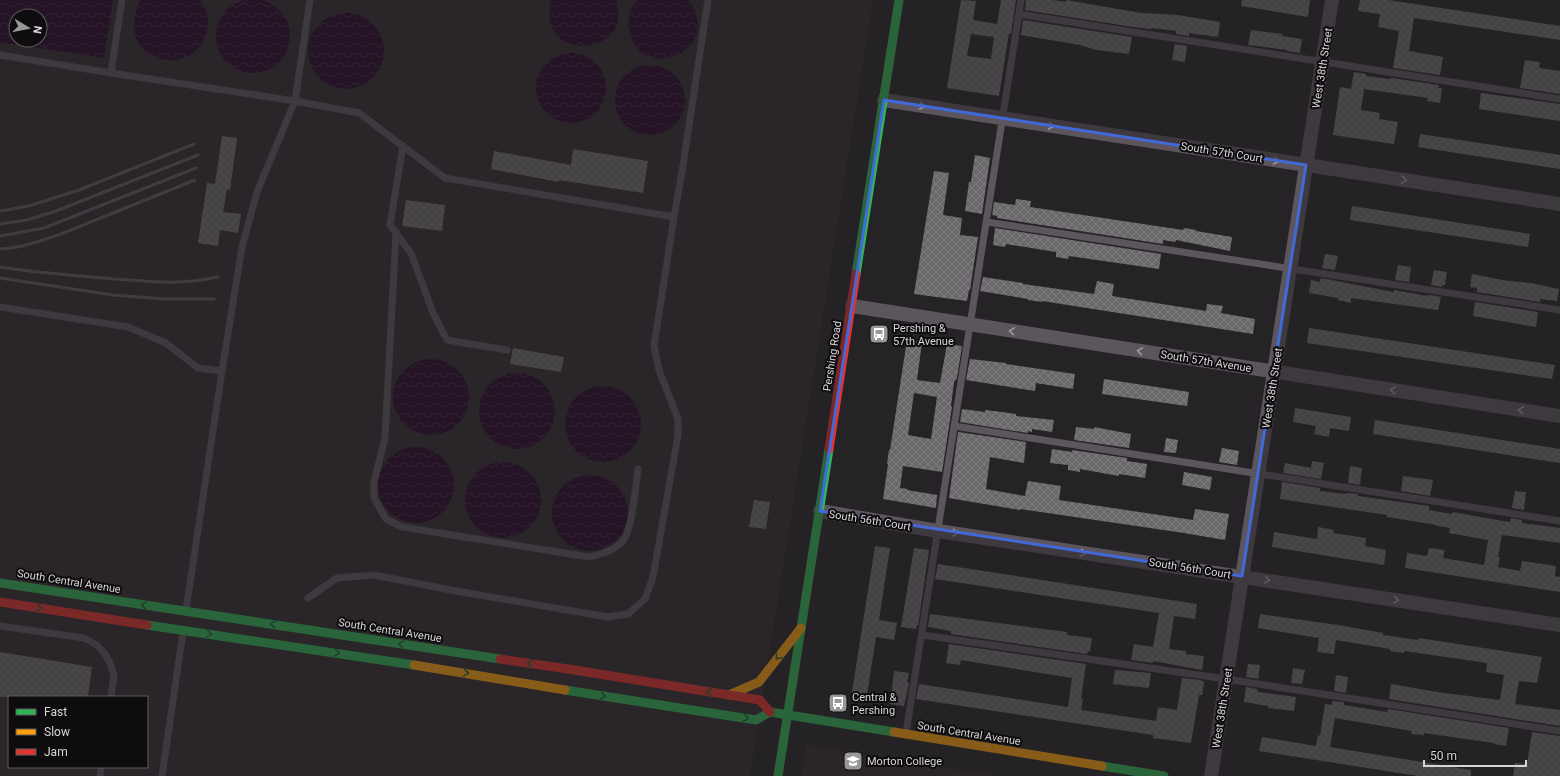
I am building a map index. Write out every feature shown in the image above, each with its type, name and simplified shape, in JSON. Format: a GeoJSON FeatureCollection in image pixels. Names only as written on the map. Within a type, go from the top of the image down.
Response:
{"type":"FeatureCollection","features":[{"type":"Feature","properties":{"kind":"main road","name":"Pershing Road"},"geometry":{"type":"LineString","coordinates":[[778,776],[899,0]]}},
{"type":"Feature","properties":{"kind":"main road","name":"South Central Avenue"},"geometry":{"type":"LineString","coordinates":[[0,583],[730,695],[760,700],[770,712],[1164,776]]}},
{"type":"Feature","properties":{"kind":"main road"},"geometry":{"type":"LineString","coordinates":[[0,602],[426,667],[756,720],[770,712]]}},
{"type":"Feature","properties":{"kind":"main road"},"geometry":{"type":"LineString","coordinates":[[730,695],[759,682],[802,626]]}},
{"type":"Feature","properties":{"kind":"street","name":"West 38th Street"},"geometry":{"type":"LineString","coordinates":[[1211,776],[1332,0]]}},
{"type":"Feature","properties":{"kind":"street","name":"South 57th Court"},"geometry":{"type":"LineString","coordinates":[[884,100],[1560,204]]}},
{"type":"Feature","properties":{"kind":"street","name":"South 57th Avenue"},"geometry":{"type":"LineString","coordinates":[[852,306],[1560,416]]}},
{"type":"Feature","properties":{"kind":"street","name":"South 56th Court"},"geometry":{"type":"LineString","coordinates":[[820,511],[938,531],[1560,625]]}},
{"type":"Feature","properties":{"kind":"lane"},"geometry":{"type":"LineString","coordinates":[[111,73],[122,0]]}},
{"type":"Feature","properties":{"kind":"lane"},"geometry":{"type":"LineString","coordinates":[[162,776],[242,247],[257,192],[295,101],[310,0]]}},
{"type":"Feature","properties":{"kind":"lane"},"geometry":{"type":"LineString","coordinates":[[308,598],[337,578],[374,575],[456,591],[608,617],[628,614],[645,599],[653,578],[678,435],[678,419],[659,370],[654,346],[708,0]]}},
{"type":"Feature","properties":{"kind":"lane"},"geometry":{"type":"LineString","coordinates":[[906,735],[1021,0]]}},
{"type":"Feature","properties":{"kind":"lane"},"geometry":{"type":"LineString","coordinates":[[1019,14],[1560,99]]}},
{"type":"Feature","properties":{"kind":"lane"},"geometry":{"type":"LineString","coordinates":[[0,55],[295,101],[359,113],[445,178],[674,217]]}},
{"type":"Feature","properties":{"kind":"lane"},"geometry":{"type":"LineString","coordinates":[[403,146],[390,224],[411,253],[433,312],[447,340],[507,350]]}},
{"type":"Feature","properties":{"kind":"lane"},"geometry":{"type":"LineString","coordinates":[[986,222],[1560,310]]}},
{"type":"Feature","properties":{"kind":"lane"},"geometry":{"type":"LineString","coordinates":[[396,232],[385,438],[374,482],[374,498],[386,519],[402,527],[589,557],[606,553],[624,541],[629,528],[638,469]]}},
{"type":"Feature","properties":{"kind":"lane"},"geometry":{"type":"LineString","coordinates":[[0,307],[128,327],[166,343],[198,368],[222,372]]}},
{"type":"Feature","properties":{"kind":"lane"},"geometry":{"type":"LineString","coordinates":[[954,426],[1560,521]]}},
{"type":"Feature","properties":{"kind":"lane"},"geometry":{"type":"LineString","coordinates":[[0,626],[84,638],[97,645],[105,654],[114,675],[111,696]]}},
{"type":"Feature","properties":{"kind":"lane"},"geometry":{"type":"LineString","coordinates":[[922,635],[1226,679],[1560,731]]}},
{"type":"Feature","properties":{"kind":"highlighted area"},"geometry":{"type":"Polygon","coordinates":[[[884,100],[1306,165],[1242,576],[820,511],[884,100]]]}},
{"type":"Feature","properties":{"kind":"shaded area"},"geometry":{"type":"Polygon","coordinates":[[[0,0],[873,0],[750,776],[0,776],[0,0]]]}},
{"type":"Feature","properties":{"kind":"shaded area","name":"Morton College"},"geometry":{"type":"Polygon","coordinates":[[[806,745],[997,776],[801,776],[806,745]]]}},
{"type":"Feature","properties":{"kind":"water"},"geometry":{"type":"Polygon","coordinates":[[[246,-1],[260,-1],[274,5],[284,15],[290,29],[288,50],[284,57],[274,67],[260,73],[246,73],[232,67],[222,57],[216,43],[216,29],[222,15],[232,5],[246,-1]]]}},
{"type":"Feature","properties":{"kind":"water"},"geometry":{"type":"Polygon","coordinates":[[[0,0],[113,0],[104,58],[39,48],[48,48],[48,8],[8,8],[8,43],[0,42],[0,0]]]}},
{"type":"Feature","properties":{"kind":"water"},"geometry":{"type":"Polygon","coordinates":[[[141,0],[200,0],[208,16],[208,25],[206,34],[197,49],[184,58],[170,60],[156,57],[143,49],[136,36],[134,20],[141,0]]]}},
{"type":"Feature","properties":{"kind":"water"},"geometry":{"type":"Polygon","coordinates":[[[551,0],[616,0],[618,19],[612,33],[600,42],[585,46],[570,44],[557,35],[550,21],[551,0]]]}},
{"type":"Feature","properties":{"kind":"water"},"geometry":{"type":"Polygon","coordinates":[[[638,0],[688,0],[697,18],[696,34],[689,47],[676,55],[662,59],[648,56],[636,46],[629,28],[628,20],[631,9],[638,0]]]}},
{"type":"Feature","properties":{"kind":"water"},"geometry":{"type":"Polygon","coordinates":[[[346,13],[360,16],[373,24],[381,37],[384,51],[381,65],[373,78],[360,86],[346,89],[332,86],[319,78],[311,65],[308,51],[311,37],[319,24],[332,16],[346,13]]]}},
{"type":"Feature","properties":{"kind":"water"},"geometry":{"type":"Polygon","coordinates":[[[571,53],[584,56],[596,63],[603,75],[606,88],[603,101],[596,113],[584,120],[571,123],[558,120],[546,113],[539,101],[536,88],[539,75],[546,63],[558,56],[571,53]]]}},
{"type":"Feature","properties":{"kind":"water"},"geometry":{"type":"Polygon","coordinates":[[[650,65],[663,68],[675,75],[682,87],[685,100],[682,113],[675,125],[663,132],[650,135],[637,132],[625,125],[618,113],[615,100],[618,87],[625,75],[637,68],[650,65]]]}},
{"type":"Feature","properties":{"kind":"water"},"geometry":{"type":"Polygon","coordinates":[[[431,359],[445,362],[458,370],[466,383],[469,397],[466,411],[458,424],[445,432],[431,435],[417,432],[404,424],[396,411],[393,397],[396,383],[404,370],[417,362],[431,359]]]}},
{"type":"Feature","properties":{"kind":"water"},"geometry":{"type":"Polygon","coordinates":[[[517,373],[531,376],[544,384],[552,397],[555,411],[552,425],[544,438],[531,446],[517,449],[503,446],[490,438],[482,425],[479,411],[482,397],[490,384],[503,376],[517,373]]]}},
{"type":"Feature","properties":{"kind":"water"},"geometry":{"type":"Polygon","coordinates":[[[603,386],[617,389],[630,397],[638,410],[641,424],[638,438],[630,451],[617,459],[603,462],[589,459],[576,451],[568,438],[565,424],[568,410],[576,397],[589,389],[603,386]]]}},
{"type":"Feature","properties":{"kind":"water"},"geometry":{"type":"Polygon","coordinates":[[[416,447],[430,450],[443,458],[451,471],[454,485],[451,499],[443,512],[430,520],[416,523],[402,520],[389,512],[381,499],[378,485],[381,471],[389,458],[402,450],[416,447]]]}},
{"type":"Feature","properties":{"kind":"water"},"geometry":{"type":"Polygon","coordinates":[[[503,462],[517,465],[530,473],[538,486],[541,500],[538,514],[530,527],[517,535],[503,538],[489,535],[476,527],[468,514],[465,500],[468,486],[476,473],[489,465],[503,462]]]}},
{"type":"Feature","properties":{"kind":"water"},"geometry":{"type":"Polygon","coordinates":[[[590,475],[604,478],[617,486],[625,499],[628,513],[625,527],[617,540],[604,548],[590,551],[576,548],[563,540],[555,527],[552,513],[555,499],[563,486],[576,478],[590,475]]]}},
{"type":"Feature","properties":{"kind":"building"},"geometry":{"type":"Polygon","coordinates":[[[961,0],[976,1],[973,20],[997,24],[1001,0],[1016,0],[999,96],[947,88],[961,0]],[[971,34],[967,56],[991,59],[994,37],[971,34]]]}},
{"type":"Feature","properties":{"kind":"building"},"geometry":{"type":"Polygon","coordinates":[[[1026,0],[1052,0],[1066,2],[1066,0],[1141,13],[1178,15],[1220,22],[1218,37],[1189,33],[1189,36],[1176,34],[1176,31],[1133,27],[1025,10],[1026,0]]]}},
{"type":"Feature","properties":{"kind":"building"},"geometry":{"type":"Polygon","coordinates":[[[1242,0],[1310,0],[1308,17],[1241,6],[1242,0]]]}},
{"type":"Feature","properties":{"kind":"building"},"geometry":{"type":"Polygon","coordinates":[[[1360,0],[1388,0],[1560,26],[1560,40],[1414,18],[1409,51],[1443,57],[1440,75],[1393,68],[1399,31],[1378,27],[1380,14],[1358,11],[1360,0]]]}},
{"type":"Feature","properties":{"kind":"building"},"geometry":{"type":"Polygon","coordinates":[[[1023,20],[1132,37],[1129,54],[1096,50],[1080,45],[1021,35],[1023,20]]]}},
{"type":"Feature","properties":{"kind":"building"},"geometry":{"type":"Polygon","coordinates":[[[1251,30],[1282,34],[1282,36],[1302,39],[1300,53],[1248,45],[1251,30]]]}},
{"type":"Feature","properties":{"kind":"building"},"geometry":{"type":"Polygon","coordinates":[[[1175,44],[1187,46],[1185,62],[1172,60],[1175,44]]]}},
{"type":"Feature","properties":{"kind":"building"},"geometry":{"type":"Polygon","coordinates":[[[1525,60],[1540,62],[1539,68],[1560,71],[1560,94],[1520,88],[1525,60]]]}},
{"type":"Feature","properties":{"kind":"building"},"geometry":{"type":"Polygon","coordinates":[[[1354,72],[1366,74],[1366,76],[1439,85],[1438,88],[1442,88],[1440,103],[1427,101],[1428,98],[1364,89],[1361,110],[1380,113],[1379,119],[1398,122],[1394,144],[1333,135],[1340,87],[1351,89],[1354,72]]]}},
{"type":"Feature","properties":{"kind":"building"},"geometry":{"type":"Polygon","coordinates":[[[1481,93],[1560,104],[1560,121],[1479,109],[1481,93]]]}},
{"type":"Feature","properties":{"kind":"building"},"geometry":{"type":"Polygon","coordinates":[[[1420,134],[1560,155],[1560,169],[1418,147],[1420,134]]]}},
{"type":"Feature","properties":{"kind":"building"},"geometry":{"type":"Polygon","coordinates":[[[222,136],[237,138],[230,190],[227,189],[223,212],[241,214],[238,233],[220,230],[218,246],[198,243],[207,183],[215,184],[222,136]]]}},
{"type":"Feature","properties":{"kind":"building"},"geometry":{"type":"Polygon","coordinates":[[[573,149],[648,161],[643,193],[559,180],[559,182],[491,169],[494,151],[571,165],[573,149]]]}},
{"type":"Feature","properties":{"kind":"building"},"geometry":{"type":"Polygon","coordinates":[[[975,155],[990,158],[982,214],[965,211],[975,155]]]}},
{"type":"Feature","properties":{"kind":"building"},"geometry":{"type":"Polygon","coordinates":[[[934,171],[949,173],[943,215],[962,218],[960,235],[978,237],[967,301],[914,294],[934,171]]]}},
{"type":"Feature","properties":{"kind":"building"},"geometry":{"type":"Polygon","coordinates":[[[1016,199],[1031,201],[1030,207],[1183,230],[1184,228],[1232,237],[1230,251],[1176,240],[1175,242],[1163,240],[1163,244],[997,218],[997,216],[992,215],[994,202],[1015,205],[1016,199]]]}},
{"type":"Feature","properties":{"kind":"building"},"geometry":{"type":"Polygon","coordinates":[[[406,200],[445,205],[442,231],[402,226],[406,200]]]}},
{"type":"Feature","properties":{"kind":"building"},"geometry":{"type":"Polygon","coordinates":[[[1352,206],[1530,234],[1528,247],[1350,220],[1352,206]]]}},
{"type":"Feature","properties":{"kind":"building"},"geometry":{"type":"Polygon","coordinates":[[[995,228],[1161,254],[1159,269],[1069,256],[1068,259],[1056,257],[1056,252],[1006,244],[1005,247],[993,245],[995,228]]]}},
{"type":"Feature","properties":{"kind":"building"},"geometry":{"type":"Polygon","coordinates":[[[1325,254],[1338,256],[1335,270],[1322,268],[1325,254]]]}},
{"type":"Feature","properties":{"kind":"building"},"geometry":{"type":"Polygon","coordinates":[[[1398,265],[1411,267],[1409,282],[1395,280],[1398,265]]]}},
{"type":"Feature","properties":{"kind":"building"},"geometry":{"type":"Polygon","coordinates":[[[1434,270],[1447,272],[1445,285],[1442,285],[1442,287],[1431,285],[1434,270]]]}},
{"type":"Feature","properties":{"kind":"building"},"geometry":{"type":"Polygon","coordinates":[[[1472,274],[1559,289],[1557,301],[1540,299],[1540,302],[1477,292],[1477,288],[1470,287],[1472,274]]]}},
{"type":"Feature","properties":{"kind":"building"},"geometry":{"type":"Polygon","coordinates":[[[983,277],[1094,294],[1097,281],[1114,284],[1112,296],[1206,311],[1207,304],[1223,306],[1221,313],[1255,319],[1253,334],[1028,300],[980,291],[983,277]]]}},
{"type":"Feature","properties":{"kind":"building"},"geometry":{"type":"Polygon","coordinates":[[[1321,278],[1393,292],[1394,290],[1441,297],[1438,310],[1351,298],[1351,303],[1338,300],[1338,298],[1309,293],[1311,280],[1320,282],[1321,278]]]}},
{"type":"Feature","properties":{"kind":"building"},"geometry":{"type":"Polygon","coordinates":[[[1475,302],[1538,312],[1536,327],[1473,316],[1475,302]]]}},
{"type":"Feature","properties":{"kind":"building"},"geometry":{"type":"Polygon","coordinates":[[[1309,328],[1555,365],[1552,379],[1307,343],[1309,328]]]}},
{"type":"Feature","properties":{"kind":"building"},"geometry":{"type":"Polygon","coordinates":[[[907,340],[922,342],[917,380],[940,383],[947,344],[962,346],[957,378],[954,382],[952,407],[942,472],[903,466],[900,488],[937,495],[936,508],[883,499],[907,340]],[[914,393],[908,435],[931,439],[937,397],[914,393]]]}},
{"type":"Feature","properties":{"kind":"building"},"geometry":{"type":"Polygon","coordinates":[[[513,348],[564,357],[561,372],[510,364],[513,348]]]}},
{"type":"Feature","properties":{"kind":"building"},"geometry":{"type":"Polygon","coordinates":[[[970,359],[1075,374],[1073,389],[1036,383],[1035,391],[966,380],[970,359]]]}},
{"type":"Feature","properties":{"kind":"building"},"geometry":{"type":"Polygon","coordinates":[[[1104,379],[1189,392],[1187,406],[1102,394],[1104,379]]]}},
{"type":"Feature","properties":{"kind":"building"},"geometry":{"type":"Polygon","coordinates":[[[1295,408],[1351,417],[1349,431],[1330,428],[1329,437],[1314,434],[1316,426],[1293,422],[1295,408]]]}},
{"type":"Feature","properties":{"kind":"building"},"geometry":{"type":"Polygon","coordinates":[[[962,409],[985,412],[985,410],[1002,412],[1016,414],[1016,416],[1054,420],[1052,432],[1032,429],[1032,432],[1028,431],[1028,433],[960,422],[962,409]]]}},
{"type":"Feature","properties":{"kind":"building"},"geometry":{"type":"Polygon","coordinates":[[[1375,420],[1560,449],[1560,463],[1373,434],[1375,420]]]}},
{"type":"Feature","properties":{"kind":"building"},"geometry":{"type":"Polygon","coordinates":[[[1076,427],[1094,429],[1094,427],[1131,434],[1129,448],[1074,440],[1076,427]]]}},
{"type":"Feature","properties":{"kind":"building"},"geometry":{"type":"Polygon","coordinates":[[[958,432],[1026,442],[1024,463],[990,457],[986,489],[1025,496],[1028,481],[1061,486],[1059,500],[1193,520],[1195,509],[1229,514],[1225,540],[949,498],[958,432]]]}},
{"type":"Feature","properties":{"kind":"building"},"geometry":{"type":"Polygon","coordinates":[[[1166,438],[1178,440],[1176,453],[1164,452],[1166,438]]]}},
{"type":"Feature","properties":{"kind":"building"},"geometry":{"type":"Polygon","coordinates":[[[1222,448],[1239,451],[1237,465],[1219,462],[1222,448]]]}},
{"type":"Feature","properties":{"kind":"building"},"geometry":{"type":"Polygon","coordinates":[[[1052,449],[1072,452],[1072,450],[1127,458],[1127,461],[1147,464],[1145,478],[1119,474],[1119,476],[1080,469],[1080,472],[1068,470],[1068,465],[1050,463],[1052,449]]]}},
{"type":"Feature","properties":{"kind":"building"},"geometry":{"type":"Polygon","coordinates":[[[1312,461],[1324,463],[1321,479],[1283,473],[1285,463],[1311,468],[1312,461]]]}},
{"type":"Feature","properties":{"kind":"building"},"geometry":{"type":"Polygon","coordinates":[[[1350,466],[1362,468],[1360,485],[1348,483],[1350,466]]]}},
{"type":"Feature","properties":{"kind":"building"},"geometry":{"type":"Polygon","coordinates":[[[1184,472],[1212,477],[1210,490],[1182,485],[1184,472]]]}},
{"type":"Feature","properties":{"kind":"building"},"geometry":{"type":"Polygon","coordinates":[[[1403,476],[1433,480],[1430,496],[1401,491],[1403,476]]]}},
{"type":"Feature","properties":{"kind":"building"},"geometry":{"type":"Polygon","coordinates":[[[1282,482],[1320,488],[1320,491],[1358,494],[1358,496],[1429,506],[1429,510],[1452,514],[1452,512],[1509,522],[1511,518],[1522,520],[1522,523],[1560,528],[1560,543],[1502,535],[1498,557],[1500,557],[1498,567],[1520,571],[1522,561],[1556,566],[1555,576],[1560,577],[1560,592],[1405,568],[1407,553],[1427,556],[1429,548],[1445,550],[1443,558],[1484,565],[1488,540],[1449,533],[1450,528],[1387,517],[1387,515],[1280,499],[1282,482]]]}},
{"type":"Feature","properties":{"kind":"building"},"geometry":{"type":"Polygon","coordinates":[[[1515,491],[1526,492],[1524,510],[1512,508],[1515,491]]]}},
{"type":"Feature","properties":{"kind":"building"},"geometry":{"type":"Polygon","coordinates":[[[754,500],[770,502],[766,529],[749,527],[754,500]]]}},
{"type":"Feature","properties":{"kind":"building"},"geometry":{"type":"Polygon","coordinates":[[[1318,527],[1334,530],[1333,533],[1366,538],[1365,546],[1386,550],[1384,565],[1272,547],[1274,532],[1317,539],[1318,527]]]}},
{"type":"Feature","properties":{"kind":"building"},"geometry":{"type":"Polygon","coordinates":[[[875,546],[890,548],[879,620],[897,623],[894,640],[876,637],[866,701],[851,698],[875,546]]]}},
{"type":"Feature","properties":{"kind":"building"},"geometry":{"type":"Polygon","coordinates":[[[914,548],[929,550],[918,626],[916,626],[916,629],[901,627],[914,548]]]}},
{"type":"Feature","properties":{"kind":"building"},"geometry":{"type":"Polygon","coordinates":[[[938,564],[1197,604],[1195,619],[1174,616],[1169,649],[1186,651],[1186,654],[1204,656],[1202,670],[1153,661],[1153,663],[1131,660],[1134,644],[1153,647],[1159,613],[935,579],[938,564]]]}},
{"type":"Feature","properties":{"kind":"building"},"geometry":{"type":"Polygon","coordinates":[[[930,614],[1067,632],[1067,635],[1092,638],[1090,652],[1088,651],[1087,654],[951,634],[951,631],[928,627],[930,614]]]}},
{"type":"Feature","properties":{"kind":"building"},"geometry":{"type":"Polygon","coordinates":[[[1260,614],[1338,625],[1383,633],[1383,635],[1418,640],[1419,638],[1542,657],[1537,683],[1519,681],[1515,704],[1560,710],[1560,726],[1389,699],[1391,684],[1437,692],[1500,700],[1504,675],[1486,672],[1487,663],[1404,651],[1404,653],[1390,651],[1390,649],[1336,640],[1334,654],[1317,652],[1319,638],[1258,628],[1260,614]]]}},
{"type":"Feature","properties":{"kind":"building"},"geometry":{"type":"Polygon","coordinates":[[[949,644],[1086,664],[1081,710],[1156,721],[1158,707],[1177,710],[1182,678],[1200,680],[1204,682],[1202,695],[1199,695],[1191,743],[1153,738],[1153,735],[916,699],[919,684],[1068,707],[1072,678],[961,660],[960,665],[946,663],[949,644]]]}},
{"type":"Feature","properties":{"kind":"building"},"geometry":{"type":"Polygon","coordinates":[[[0,652],[92,667],[88,696],[0,697],[0,652]]]}},
{"type":"Feature","properties":{"kind":"building"},"geometry":{"type":"Polygon","coordinates":[[[1248,664],[1260,665],[1258,679],[1246,677],[1248,664]]]}},
{"type":"Feature","properties":{"kind":"building"},"geometry":{"type":"Polygon","coordinates":[[[1293,668],[1305,670],[1302,684],[1291,683],[1293,668]]]}},
{"type":"Feature","properties":{"kind":"building"},"geometry":{"type":"Polygon","coordinates":[[[1115,670],[1151,673],[1149,688],[1113,684],[1115,670]]]}},
{"type":"Feature","properties":{"kind":"building"},"geometry":{"type":"Polygon","coordinates":[[[894,671],[909,673],[907,682],[909,683],[904,706],[890,704],[894,671]]]}},
{"type":"Feature","properties":{"kind":"building"},"geometry":{"type":"Polygon","coordinates":[[[1336,675],[1348,677],[1346,693],[1334,691],[1336,675]]]}},
{"type":"Feature","properties":{"kind":"building"},"geometry":{"type":"Polygon","coordinates":[[[1246,687],[1257,689],[1258,692],[1296,697],[1294,711],[1268,708],[1268,706],[1244,702],[1246,687]]]}},
{"type":"Feature","properties":{"kind":"building"},"geometry":{"type":"Polygon","coordinates":[[[1332,701],[1344,702],[1344,705],[1387,712],[1388,709],[1509,728],[1506,746],[1424,733],[1424,735],[1411,734],[1412,731],[1335,718],[1330,747],[1471,770],[1471,776],[1418,776],[1259,751],[1262,737],[1316,746],[1318,735],[1320,736],[1325,704],[1332,705],[1332,701]]]}},
{"type":"Feature","properties":{"kind":"building"},"geometry":{"type":"Polygon","coordinates":[[[1532,732],[1560,736],[1560,776],[1513,776],[1515,763],[1527,764],[1532,732]]]}},
{"type":"Feature","properties":{"kind":"railway"},"geometry":{"type":"LineString","coordinates":[[0,211],[29,206],[79,190],[194,144]]}},
{"type":"Feature","properties":{"kind":"railway"},"geometry":{"type":"LineString","coordinates":[[0,224],[27,220],[56,211],[198,155]]}},
{"type":"Feature","properties":{"kind":"railway"},"geometry":{"type":"LineString","coordinates":[[0,236],[44,228],[196,168]]}},
{"type":"Feature","properties":{"kind":"railway"},"geometry":{"type":"LineString","coordinates":[[0,249],[23,246],[61,234],[195,180]]}},
{"type":"Feature","properties":{"kind":"railway"},"geometry":{"type":"LineString","coordinates":[[0,267],[58,274],[155,282],[205,280],[218,277]]}},
{"type":"Feature","properties":{"kind":"railway"},"geometry":{"type":"LineString","coordinates":[[0,278],[113,295],[165,299],[214,299]]}},
{"type":"Feature","properties":{"kind":"traffic: fast"},"geometry":{"type":"LineString","coordinates":[[856,274],[899,0]]}},
{"type":"Feature","properties":{"kind":"traffic: fast"},"geometry":{"type":"LineString","coordinates":[[778,776],[829,449]]}},
{"type":"Feature","properties":{"kind":"traffic: fast"},"geometry":{"type":"LineString","coordinates":[[0,583],[500,659]]}},
{"type":"Feature","properties":{"kind":"traffic: fast"},"geometry":{"type":"LineString","coordinates":[[147,625],[414,665]]}},
{"type":"Feature","properties":{"kind":"traffic: fast"},"geometry":{"type":"LineString","coordinates":[[565,690],[756,720],[770,712],[894,732]]}},
{"type":"Feature","properties":{"kind":"traffic: fast"},"geometry":{"type":"LineString","coordinates":[[1102,766],[1164,776]]}},
{"type":"Feature","properties":{"kind":"traffic: slow"},"geometry":{"type":"LineString","coordinates":[[729,695],[759,682],[801,628]]}},
{"type":"Feature","properties":{"kind":"traffic: slow"},"geometry":{"type":"LineString","coordinates":[[414,665],[565,690]]}},
{"type":"Feature","properties":{"kind":"traffic: slow"},"geometry":{"type":"LineString","coordinates":[[894,732],[1102,766]]}},
{"type":"Feature","properties":{"kind":"traffic: jam"},"geometry":{"type":"LineString","coordinates":[[829,449],[856,274]]}},
{"type":"Feature","properties":{"kind":"traffic: jam"},"geometry":{"type":"LineString","coordinates":[[0,602],[147,625]]}},
{"type":"Feature","properties":{"kind":"traffic: jam"},"geometry":{"type":"LineString","coordinates":[[500,659],[568,669]]}},
{"type":"Feature","properties":{"kind":"traffic: jam"},"geometry":{"type":"LineString","coordinates":[[568,669],[760,700],[770,712]]}},
{"type":"Feature","properties":{"kind":"place","name":"Pershing & 57th Avenue"},"geometry":{"type":"Point","coordinates":[879,334]}},
{"type":"Feature","properties":{"kind":"place","name":"Central & Pershing"},"geometry":{"type":"Point","coordinates":[838,703]}},
{"type":"Feature","properties":{"kind":"place","name":"Morton College"},"geometry":{"type":"Point","coordinates":[853,761]}}]}
